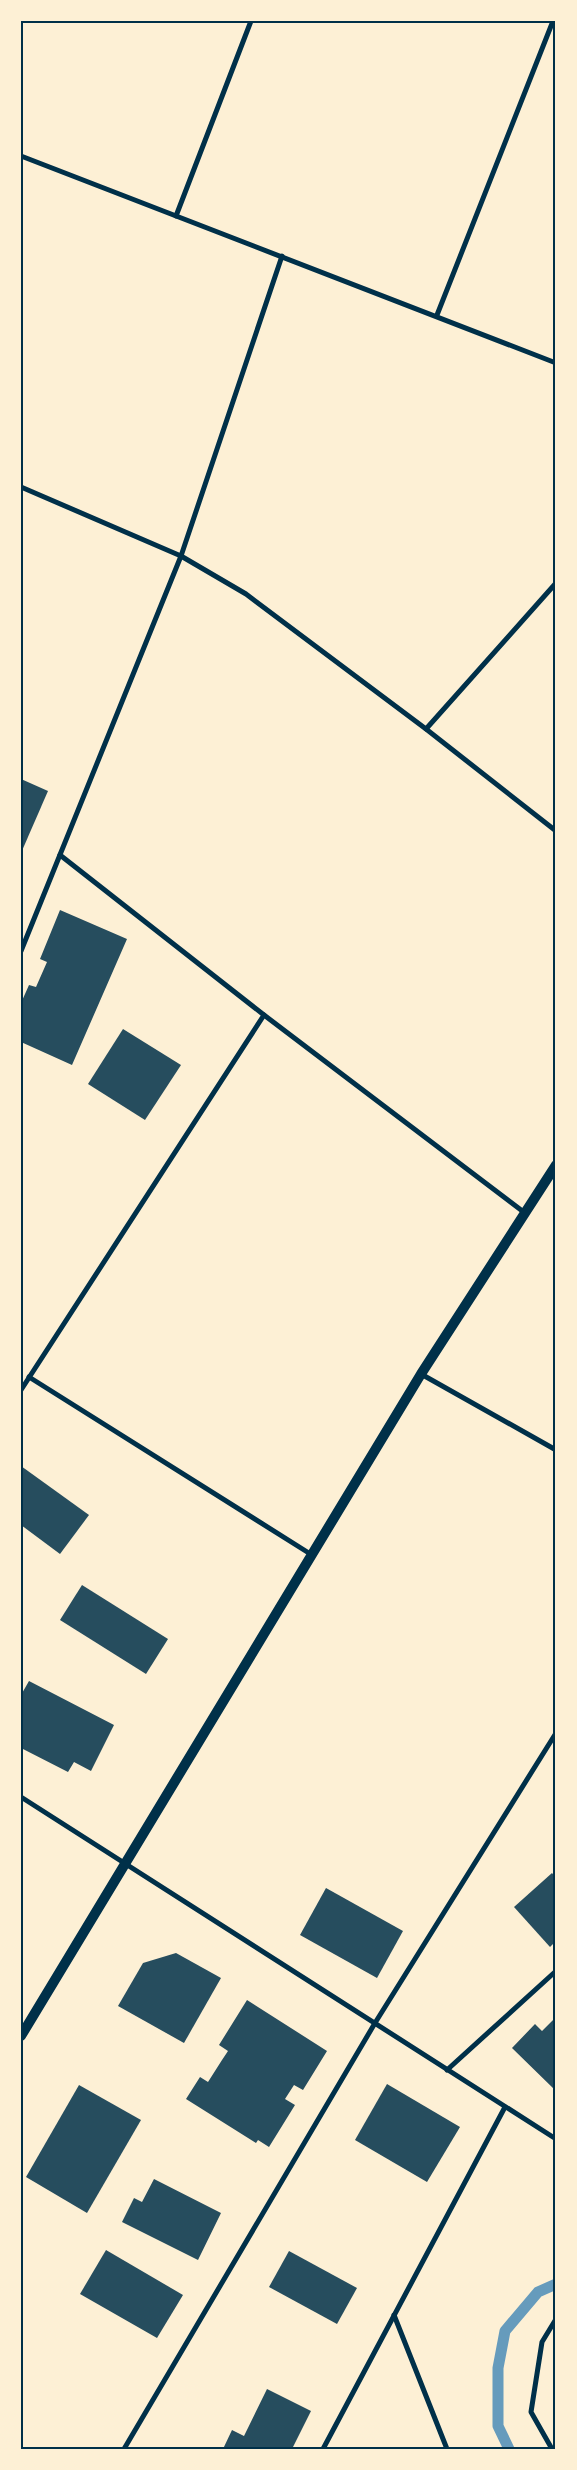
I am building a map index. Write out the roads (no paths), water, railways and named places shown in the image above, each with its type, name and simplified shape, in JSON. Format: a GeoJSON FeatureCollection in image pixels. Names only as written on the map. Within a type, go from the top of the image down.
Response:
{"type":"FeatureCollection","features":[{"type":"Feature","properties":{"kind":"main road"},"geometry":{"type":"LineString","coordinates":[[21,2036],[421,1374],[556,1164]]}},
{"type":"Feature","properties":{"kind":"street"},"geometry":{"type":"LineString","coordinates":[[176,216],[251,21]]}},
{"type":"Feature","properties":{"kind":"street"},"geometry":{"type":"LineString","coordinates":[[437,315],[553,21]]}},
{"type":"Feature","properties":{"kind":"street"},"geometry":{"type":"LineString","coordinates":[[21,156],[556,362]]}},
{"type":"Feature","properties":{"kind":"street"},"geometry":{"type":"LineString","coordinates":[[22,947],[181,556],[282,256]]}},
{"type":"Feature","properties":{"kind":"street"},"geometry":{"type":"LineString","coordinates":[[21,487],[181,556],[246,594],[426,729],[556,831]]}},
{"type":"Feature","properties":{"kind":"street"},"geometry":{"type":"LineString","coordinates":[[426,729],[556,583]]}},
{"type":"Feature","properties":{"kind":"street"},"geometry":{"type":"LineString","coordinates":[[60,855],[264,1015],[525,1213]]}},
{"type":"Feature","properties":{"kind":"street"},"geometry":{"type":"LineString","coordinates":[[21,1390],[264,1015]]}},
{"type":"Feature","properties":{"kind":"street"},"geometry":{"type":"LineString","coordinates":[[421,1374],[556,1450]]}},
{"type":"Feature","properties":{"kind":"street"},"geometry":{"type":"LineString","coordinates":[[29,1377],[312,1555]]}},
{"type":"Feature","properties":{"kind":"street"},"geometry":{"type":"LineString","coordinates":[[124,2449],[374,2023],[556,1733]]}},
{"type":"Feature","properties":{"kind":"street"},"geometry":{"type":"LineString","coordinates":[[21,1797],[556,2139]]}},
{"type":"Feature","properties":{"kind":"street"},"geometry":{"type":"LineString","coordinates":[[447,2070],[556,1971]]}},
{"type":"Feature","properties":{"kind":"street"},"geometry":{"type":"LineString","coordinates":[[323,2449],[505,2107]]}},
{"type":"Feature","properties":{"kind":"street"},"geometry":{"type":"LineString","coordinates":[[394,2315],[447,2449]]}},
{"type":"Feature","properties":{"kind":"street"},"geometry":{"type":"LineString","coordinates":[[552,2449],[531,2412],[542,2342],[556,2319]]}},
{"type":"Feature","properties":{"kind":"waterway"},"geometry":{"type":"LineString","coordinates":[[509,2449],[498,2426],[498,2368],[505,2331],[538,2292],[556,2284]]}}]}
